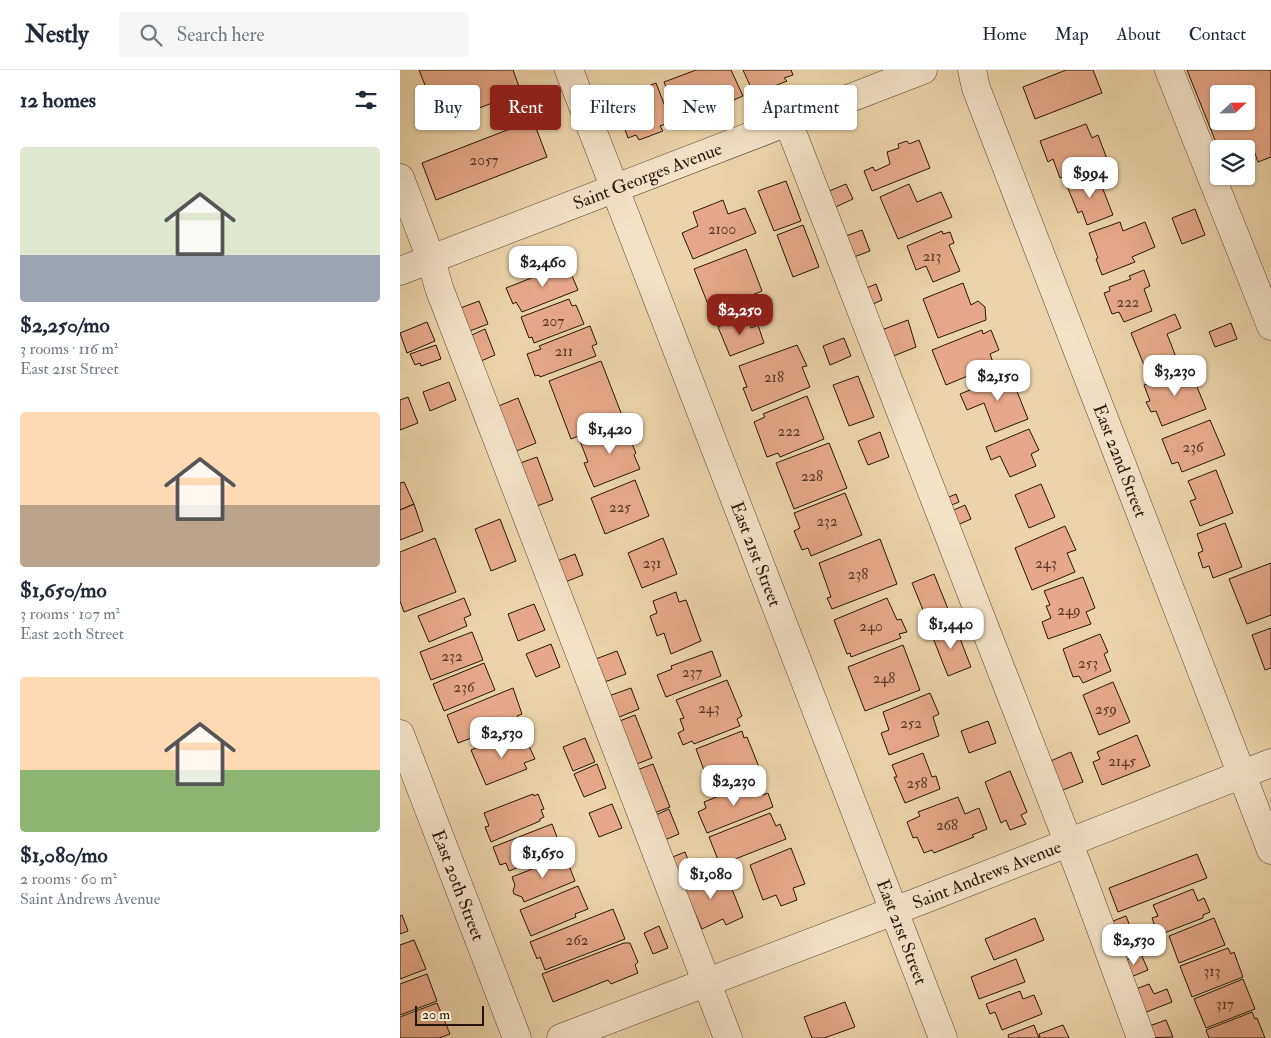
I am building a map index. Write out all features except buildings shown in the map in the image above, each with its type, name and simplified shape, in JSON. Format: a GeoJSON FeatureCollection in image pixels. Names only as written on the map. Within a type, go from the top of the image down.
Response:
{"type":"FeatureCollection","features":[{"type":"Feature","properties":{"kind":"street","name":"East 21st Street"},"geometry":{"type":"LineString","coordinates":[[569,70],[943,1038]]}},
{"type":"Feature","properties":{"kind":"street","name":"Saint Georges Avenue"},"geometry":{"type":"LineString","coordinates":[[857,95],[923,70]]}},
{"type":"Feature","properties":{"kind":"street","name":"East 22nd Street"},"geometry":{"type":"LineString","coordinates":[[972,70],[980,97],[1271,850]]}},
{"type":"Feature","properties":{"kind":"street"},"geometry":{"type":"LineString","coordinates":[[1170,70],[1271,326]]}},
{"type":"Feature","properties":{"kind":"street","name":"Saint Georges Avenue"},"geometry":{"type":"LineString","coordinates":[[400,272],[767,130]]}},
{"type":"Feature","properties":{"kind":"street"},"geometry":{"type":"LineString","coordinates":[[791,130],[1068,843],[1141,1038]]}},
{"type":"Feature","properties":{"kind":"street"},"geometry":{"type":"LineString","coordinates":[[400,178],[431,259],[443,297],[728,1038]]}},
{"type":"Feature","properties":{"kind":"street","name":"East 20th Street"},"geometry":{"type":"LineString","coordinates":[[400,734],[517,1038]]}},
{"type":"Feature","properties":{"kind":"street","name":"Saint Andrews Avenue"},"geometry":{"type":"LineString","coordinates":[[561,1038],[894,911],[1271,763]]}}]}
